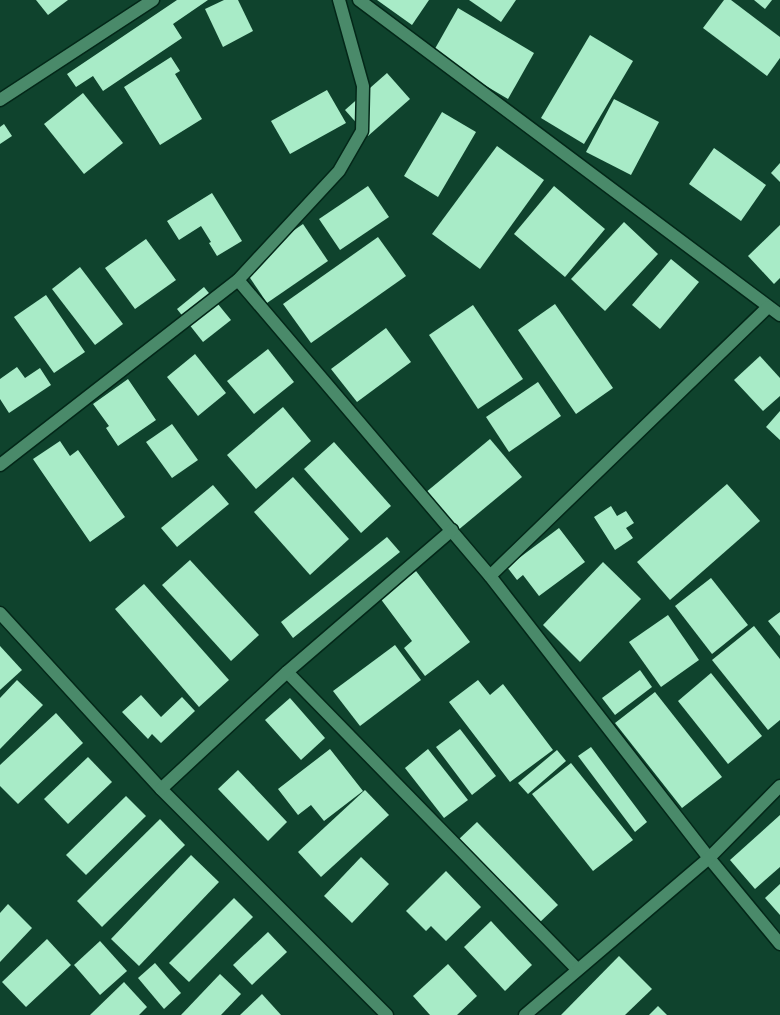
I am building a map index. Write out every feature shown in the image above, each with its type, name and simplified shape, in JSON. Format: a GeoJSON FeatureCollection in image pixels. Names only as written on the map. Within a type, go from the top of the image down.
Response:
{"type":"FeatureCollection","features":[{"type":"Feature","properties":{"kind":"street"},"geometry":{"type":"LineString","coordinates":[[0,100],[153,0]]}},
{"type":"Feature","properties":{"kind":"street"},"geometry":{"type":"LineString","coordinates":[[0,465],[238,280],[339,171],[362,131],[363,86],[340,0]]}},
{"type":"Feature","properties":{"kind":"street"},"geometry":{"type":"LineString","coordinates":[[359,0],[780,315]]}},
{"type":"Feature","properties":{"kind":"street"},"geometry":{"type":"LineString","coordinates":[[238,280],[490,576],[708,858],[780,944]]}},
{"type":"Feature","properties":{"kind":"street"},"geometry":{"type":"LineString","coordinates":[[490,576],[768,307]]}},
{"type":"Feature","properties":{"kind":"street"},"geometry":{"type":"LineString","coordinates":[[161,789],[287,672],[452,530]]}},
{"type":"Feature","properties":{"kind":"street"},"geometry":{"type":"LineString","coordinates":[[0,613],[161,789],[386,1015]]}},
{"type":"Feature","properties":{"kind":"street"},"geometry":{"type":"LineString","coordinates":[[287,672],[577,969]]}},
{"type":"Feature","properties":{"kind":"street"},"geometry":{"type":"LineString","coordinates":[[525,1015],[708,858],[780,786]]}},
{"type":"Feature","properties":{"kind":"building"},"geometry":{"type":"Polygon","coordinates":[[[36,0],[68,0],[48,15],[36,0]]]}},
{"type":"Feature","properties":{"kind":"building"},"geometry":{"type":"Polygon","coordinates":[[[177,0],[208,0],[173,24],[182,38],[103,91],[93,76],[76,87],[67,74],[177,0]]]}},
{"type":"Feature","properties":{"kind":"building"},"geometry":{"type":"Polygon","coordinates":[[[224,0],[238,0],[253,31],[223,47],[205,9],[224,0]]]}},
{"type":"Feature","properties":{"kind":"building"},"geometry":{"type":"Polygon","coordinates":[[[377,0],[429,0],[412,25],[377,0]]]}},
{"type":"Feature","properties":{"kind":"building"},"geometry":{"type":"Polygon","coordinates":[[[469,0],[516,0],[501,22],[469,0]]]}},
{"type":"Feature","properties":{"kind":"building"},"geometry":{"type":"Polygon","coordinates":[[[724,0],[731,0],[780,37],[780,58],[767,76],[703,28],[724,0]]]}},
{"type":"Feature","properties":{"kind":"building"},"geometry":{"type":"Polygon","coordinates":[[[754,0],[772,0],[765,9],[754,0]]]}},
{"type":"Feature","properties":{"kind":"building"},"geometry":{"type":"Polygon","coordinates":[[[458,8],[534,53],[508,99],[432,54],[458,8]]]}},
{"type":"Feature","properties":{"kind":"building"},"geometry":{"type":"Polygon","coordinates":[[[590,35],[633,61],[584,144],[541,118],[590,35]]]}},
{"type":"Feature","properties":{"kind":"building"},"geometry":{"type":"Polygon","coordinates":[[[171,57],[180,71],[175,74],[202,119],[160,145],[124,87],[171,57]]]}},
{"type":"Feature","properties":{"kind":"building"},"geometry":{"type":"Polygon","coordinates":[[[387,73],[410,99],[368,136],[345,110],[387,73]]]}},
{"type":"Feature","properties":{"kind":"building"},"geometry":{"type":"Polygon","coordinates":[[[327,90],[346,123],[290,154],[271,121],[327,90]]]}},
{"type":"Feature","properties":{"kind":"building"},"geometry":{"type":"Polygon","coordinates":[[[83,93],[123,143],[84,174],[44,124],[83,93]]]}},
{"type":"Feature","properties":{"kind":"building"},"geometry":{"type":"Polygon","coordinates":[[[614,99],[659,122],[631,175],[586,152],[614,99]]]}},
{"type":"Feature","properties":{"kind":"building"},"geometry":{"type":"Polygon","coordinates":[[[442,112],[476,132],[438,197],[404,176],[442,112]]]}},
{"type":"Feature","properties":{"kind":"building"},"geometry":{"type":"Polygon","coordinates":[[[4,124],[12,136],[0,144],[0,127],[4,124]]]}},
{"type":"Feature","properties":{"kind":"building"},"geometry":{"type":"Polygon","coordinates":[[[497,146],[544,180],[480,269],[432,234],[497,146]]]}},
{"type":"Feature","properties":{"kind":"building"},"geometry":{"type":"Polygon","coordinates":[[[714,148],[766,185],[741,221],[689,184],[714,148]]]}},
{"type":"Feature","properties":{"kind":"building"},"geometry":{"type":"Polygon","coordinates":[[[780,163],[780,182],[771,173],[780,163]]]}},
{"type":"Feature","properties":{"kind":"building"},"geometry":{"type":"Polygon","coordinates":[[[368,186],[389,217],[340,250],[319,219],[368,186]]]}},
{"type":"Feature","properties":{"kind":"building"},"geometry":{"type":"Polygon","coordinates":[[[554,186],[605,229],[565,277],[514,234],[554,186]]]}},
{"type":"Feature","properties":{"kind":"building"},"geometry":{"type":"Polygon","coordinates":[[[212,193],[242,241],[217,256],[201,226],[179,240],[167,221],[212,193]]]}},
{"type":"Feature","properties":{"kind":"building"},"geometry":{"type":"Polygon","coordinates":[[[624,222],[658,254],[605,311],[571,279],[624,222]]]}},
{"type":"Feature","properties":{"kind":"building"},"geometry":{"type":"Polygon","coordinates":[[[303,224],[328,261],[267,303],[242,266],[303,224]]]}},
{"type":"Feature","properties":{"kind":"building"},"geometry":{"type":"Polygon","coordinates":[[[780,225],[780,278],[774,284],[748,256],[780,225]]]}},
{"type":"Feature","properties":{"kind":"building"},"geometry":{"type":"Polygon","coordinates":[[[378,237],[406,276],[311,343],[283,304],[378,237]]]}},
{"type":"Feature","properties":{"kind":"building"},"geometry":{"type":"Polygon","coordinates":[[[146,239],[176,280],[135,309],[105,268],[146,239]]]}},
{"type":"Feature","properties":{"kind":"building"},"geometry":{"type":"Polygon","coordinates":[[[671,259],[699,282],[660,329],[632,305],[671,259]]]}},
{"type":"Feature","properties":{"kind":"building"},"geometry":{"type":"Polygon","coordinates":[[[80,267],[123,324],[95,345],[52,289],[80,267]]]}},
{"type":"Feature","properties":{"kind":"building"},"geometry":{"type":"Polygon","coordinates":[[[204,287],[231,320],[203,342],[177,309],[204,287]]]}},
{"type":"Feature","properties":{"kind":"building"},"geometry":{"type":"Polygon","coordinates":[[[46,295],[85,352],[54,373],[14,317],[46,295]]]}},
{"type":"Feature","properties":{"kind":"building"},"geometry":{"type":"Polygon","coordinates":[[[555,304],[613,388],[576,414],[518,330],[555,304]]]}},
{"type":"Feature","properties":{"kind":"building"},"geometry":{"type":"Polygon","coordinates":[[[473,305],[523,379],[478,409],[429,335],[473,305]]]}},
{"type":"Feature","properties":{"kind":"building"},"geometry":{"type":"Polygon","coordinates":[[[386,328],[411,362],[357,402],[331,369],[386,328]]]}},
{"type":"Feature","properties":{"kind":"building"},"geometry":{"type":"Polygon","coordinates":[[[268,349],[294,382],[254,414],[227,381],[268,349]]]}},
{"type":"Feature","properties":{"kind":"building"},"geometry":{"type":"Polygon","coordinates":[[[195,354],[226,393],[198,416],[167,377],[195,354]]]}},
{"type":"Feature","properties":{"kind":"building"},"geometry":{"type":"Polygon","coordinates":[[[760,356],[780,378],[780,396],[763,411],[734,380],[760,356]]]}},
{"type":"Feature","properties":{"kind":"building"},"geometry":{"type":"Polygon","coordinates":[[[17,367],[25,378],[40,368],[51,385],[9,413],[0,399],[0,379],[17,367]]]}},
{"type":"Feature","properties":{"kind":"building"},"geometry":{"type":"Polygon","coordinates":[[[128,379],[156,420],[118,446],[106,428],[109,426],[93,404],[128,379]]]}},
{"type":"Feature","properties":{"kind":"building"},"geometry":{"type":"Polygon","coordinates":[[[538,382],[561,416],[509,452],[486,417],[538,382]]]}},
{"type":"Feature","properties":{"kind":"building"},"geometry":{"type":"Polygon","coordinates":[[[283,407],[311,441],[256,489],[227,455],[283,407]]]}},
{"type":"Feature","properties":{"kind":"building"},"geometry":{"type":"Polygon","coordinates":[[[780,411],[780,440],[766,427],[780,411]]]}},
{"type":"Feature","properties":{"kind":"building"},"geometry":{"type":"Polygon","coordinates":[[[172,424],[198,460],[172,478],[146,442],[172,424]]]}},
{"type":"Feature","properties":{"kind":"building"},"geometry":{"type":"Polygon","coordinates":[[[490,439],[522,477],[457,531],[425,493],[490,439]]]}},
{"type":"Feature","properties":{"kind":"building"},"geometry":{"type":"Polygon","coordinates":[[[60,441],[70,456],[78,450],[125,517],[90,542],[33,459],[60,441]]]}},
{"type":"Feature","properties":{"kind":"building"},"geometry":{"type":"Polygon","coordinates":[[[334,442],[391,506],[361,533],[304,469],[334,442]]]}},
{"type":"Feature","properties":{"kind":"building"},"geometry":{"type":"Polygon","coordinates":[[[293,477],[349,539],[310,575],[254,512],[293,477]]]}},
{"type":"Feature","properties":{"kind":"building"},"geometry":{"type":"Polygon","coordinates":[[[727,484],[760,521],[670,600],[637,562],[727,484]]]}},
{"type":"Feature","properties":{"kind":"building"},"geometry":{"type":"Polygon","coordinates":[[[213,485],[229,504],[177,547],[161,528],[213,485]]]}},
{"type":"Feature","properties":{"kind":"building"},"geometry":{"type":"Polygon","coordinates":[[[611,506],[617,516],[626,511],[634,523],[626,528],[633,538],[615,550],[594,517],[611,506]]]}},
{"type":"Feature","properties":{"kind":"building"},"geometry":{"type":"Polygon","coordinates":[[[559,528],[585,562],[539,596],[523,575],[517,580],[507,567],[559,528]]]}},
{"type":"Feature","properties":{"kind":"building"},"geometry":{"type":"Polygon","coordinates":[[[387,537],[400,552],[293,638],[281,622],[387,537]]]}},
{"type":"Feature","properties":{"kind":"building"},"geometry":{"type":"Polygon","coordinates":[[[190,560],[259,635],[231,661],[162,585],[190,560]]]}},
{"type":"Feature","properties":{"kind":"building"},"geometry":{"type":"Polygon","coordinates":[[[603,562],[641,599],[580,662],[543,625],[603,562]]]}},
{"type":"Feature","properties":{"kind":"building"},"geometry":{"type":"Polygon","coordinates":[[[416,571],[470,642],[425,676],[404,648],[412,641],[380,598],[416,571]]]}},
{"type":"Feature","properties":{"kind":"building"},"geometry":{"type":"Polygon","coordinates":[[[711,578],[748,625],[712,654],[675,606],[711,578]]]}},
{"type":"Feature","properties":{"kind":"building"},"geometry":{"type":"Polygon","coordinates":[[[144,584],[229,680],[199,707],[115,609],[144,584]]]}},
{"type":"Feature","properties":{"kind":"building"},"geometry":{"type":"Polygon","coordinates":[[[780,612],[780,636],[768,621],[780,612]]]}},
{"type":"Feature","properties":{"kind":"building"},"geometry":{"type":"Polygon","coordinates":[[[668,615],[699,660],[661,687],[629,642],[668,615]]]}},
{"type":"Feature","properties":{"kind":"building"},"geometry":{"type":"Polygon","coordinates":[[[754,626],[780,659],[780,720],[768,730],[712,660],[754,626]]]}},
{"type":"Feature","properties":{"kind":"building"},"geometry":{"type":"Polygon","coordinates":[[[395,645],[421,680],[360,726],[333,691],[395,645]]]}},
{"type":"Feature","properties":{"kind":"building"},"geometry":{"type":"Polygon","coordinates":[[[0,646],[22,670],[0,690],[0,646]]]}},
{"type":"Feature","properties":{"kind":"building"},"geometry":{"type":"Polygon","coordinates":[[[640,670],[652,687],[615,715],[602,698],[640,670]]]}},
{"type":"Feature","properties":{"kind":"building"},"geometry":{"type":"Polygon","coordinates":[[[711,673],[762,736],[728,764],[678,701],[711,673]]]}},
{"type":"Feature","properties":{"kind":"building"},"geometry":{"type":"Polygon","coordinates":[[[17,680],[43,705],[0,749],[0,698],[17,680]]]}},
{"type":"Feature","properties":{"kind":"building"},"geometry":{"type":"Polygon","coordinates":[[[478,680],[490,695],[503,684],[553,750],[510,782],[449,702],[478,680]]]}},
{"type":"Feature","properties":{"kind":"building"},"geometry":{"type":"Polygon","coordinates":[[[655,692],[722,777],[682,808],[615,723],[655,692]]]}},
{"type":"Feature","properties":{"kind":"building"},"geometry":{"type":"Polygon","coordinates":[[[141,695],[161,717],[182,697],[195,711],[161,743],[152,734],[148,739],[122,712],[141,695]]]}},
{"type":"Feature","properties":{"kind":"building"},"geometry":{"type":"Polygon","coordinates":[[[290,698],[325,738],[301,760],[265,720],[290,698]]]}},
{"type":"Feature","properties":{"kind":"building"},"geometry":{"type":"Polygon","coordinates":[[[56,713],[83,743],[18,804],[0,786],[0,765],[56,713]]]}},
{"type":"Feature","properties":{"kind":"building"},"geometry":{"type":"Polygon","coordinates":[[[460,729],[496,776],[472,795],[436,747],[460,729]]]}},
{"type":"Feature","properties":{"kind":"building"},"geometry":{"type":"Polygon","coordinates":[[[591,747],[647,822],[635,832],[578,756],[591,747]]]}},
{"type":"Feature","properties":{"kind":"building"},"geometry":{"type":"Polygon","coordinates":[[[330,749],[363,791],[324,821],[311,805],[298,815],[278,789],[330,749]]]}},
{"type":"Feature","properties":{"kind":"building"},"geometry":{"type":"Polygon","coordinates":[[[428,749],[468,800],[444,818],[405,768],[428,749]]]}},
{"type":"Feature","properties":{"kind":"building"},"geometry":{"type":"Polygon","coordinates":[[[557,750],[566,761],[528,794],[518,783],[557,750]]]}},
{"type":"Feature","properties":{"kind":"building"},"geometry":{"type":"Polygon","coordinates":[[[88,757],[112,782],[68,824],[44,799],[88,757]]]}},
{"type":"Feature","properties":{"kind":"building"},"geometry":{"type":"Polygon","coordinates":[[[571,763],[633,840],[593,871],[532,794],[571,763]]]}},
{"type":"Feature","properties":{"kind":"building"},"geometry":{"type":"Polygon","coordinates":[[[238,770],[287,822],[268,841],[218,789],[238,770]]]}},
{"type":"Feature","properties":{"kind":"building"},"geometry":{"type":"Polygon","coordinates":[[[365,790],[389,815],[321,877],[298,852],[365,790]]]}},
{"type":"Feature","properties":{"kind":"building"},"geometry":{"type":"Polygon","coordinates":[[[126,796],[146,816],[86,875],[66,855],[126,796]]]}},
{"type":"Feature","properties":{"kind":"building"},"geometry":{"type":"Polygon","coordinates":[[[780,815],[780,867],[755,889],[730,860],[780,815]]]}},
{"type":"Feature","properties":{"kind":"building"},"geometry":{"type":"Polygon","coordinates":[[[160,819],[185,845],[102,927],[77,901],[160,819]]]}},
{"type":"Feature","properties":{"kind":"building"},"geometry":{"type":"Polygon","coordinates":[[[477,822],[558,905],[539,923],[458,840],[477,822]]]}},
{"type":"Feature","properties":{"kind":"building"},"geometry":{"type":"Polygon","coordinates":[[[191,855],[219,882],[139,966],[111,939],[191,855]]]}},
{"type":"Feature","properties":{"kind":"building"},"geometry":{"type":"Polygon","coordinates":[[[361,857],[389,884],[352,923],[324,896],[361,857]]]}},
{"type":"Feature","properties":{"kind":"building"},"geometry":{"type":"Polygon","coordinates":[[[446,871],[481,907],[446,941],[431,926],[426,931],[406,911],[446,871]]]}},
{"type":"Feature","properties":{"kind":"building"},"geometry":{"type":"Polygon","coordinates":[[[780,884],[780,915],[765,898],[780,884]]]}},
{"type":"Feature","properties":{"kind":"building"},"geometry":{"type":"Polygon","coordinates":[[[234,898],[253,917],[189,982],[169,963],[234,898]]]}},
{"type":"Feature","properties":{"kind":"building"},"geometry":{"type":"Polygon","coordinates":[[[8,904],[32,928],[0,962],[0,913],[8,904]]]}},
{"type":"Feature","properties":{"kind":"building"},"geometry":{"type":"Polygon","coordinates":[[[491,921],[532,965],[505,991],[464,947],[491,921]]]}},
{"type":"Feature","properties":{"kind":"building"},"geometry":{"type":"Polygon","coordinates":[[[268,932],[287,952],[252,985],[233,965],[268,932]]]}},
{"type":"Feature","properties":{"kind":"building"},"geometry":{"type":"Polygon","coordinates":[[[47,939],[71,965],[26,1007],[2,982],[47,939]]]}},
{"type":"Feature","properties":{"kind":"building"},"geometry":{"type":"Polygon","coordinates":[[[100,941],[127,971],[100,995],[74,965],[100,941]]]}},
{"type":"Feature","properties":{"kind":"building"},"geometry":{"type":"Polygon","coordinates":[[[619,956],[652,989],[625,1015],[561,1015],[619,956]]]}},
{"type":"Feature","properties":{"kind":"building"},"geometry":{"type":"Polygon","coordinates":[[[155,963],[181,993],[164,1009],[138,978],[155,963]]]}},
{"type":"Feature","properties":{"kind":"building"},"geometry":{"type":"Polygon","coordinates":[[[448,964],[477,996],[457,1015],[430,1015],[413,996],[448,964]]]}},
{"type":"Feature","properties":{"kind":"building"},"geometry":{"type":"Polygon","coordinates":[[[220,974],[241,994],[221,1015],[181,1015],[220,974]]]}},
{"type":"Feature","properties":{"kind":"building"},"geometry":{"type":"Polygon","coordinates":[[[124,982],[147,1007],[139,1015],[90,1015],[124,982]]]}},
{"type":"Feature","properties":{"kind":"building"},"geometry":{"type":"Polygon","coordinates":[[[262,994],[281,1015],[240,1015],[262,994]]]}},
{"type":"Feature","properties":{"kind":"building"},"geometry":{"type":"Polygon","coordinates":[[[658,1006],[667,1015],[649,1015],[658,1006]]]}}]}
